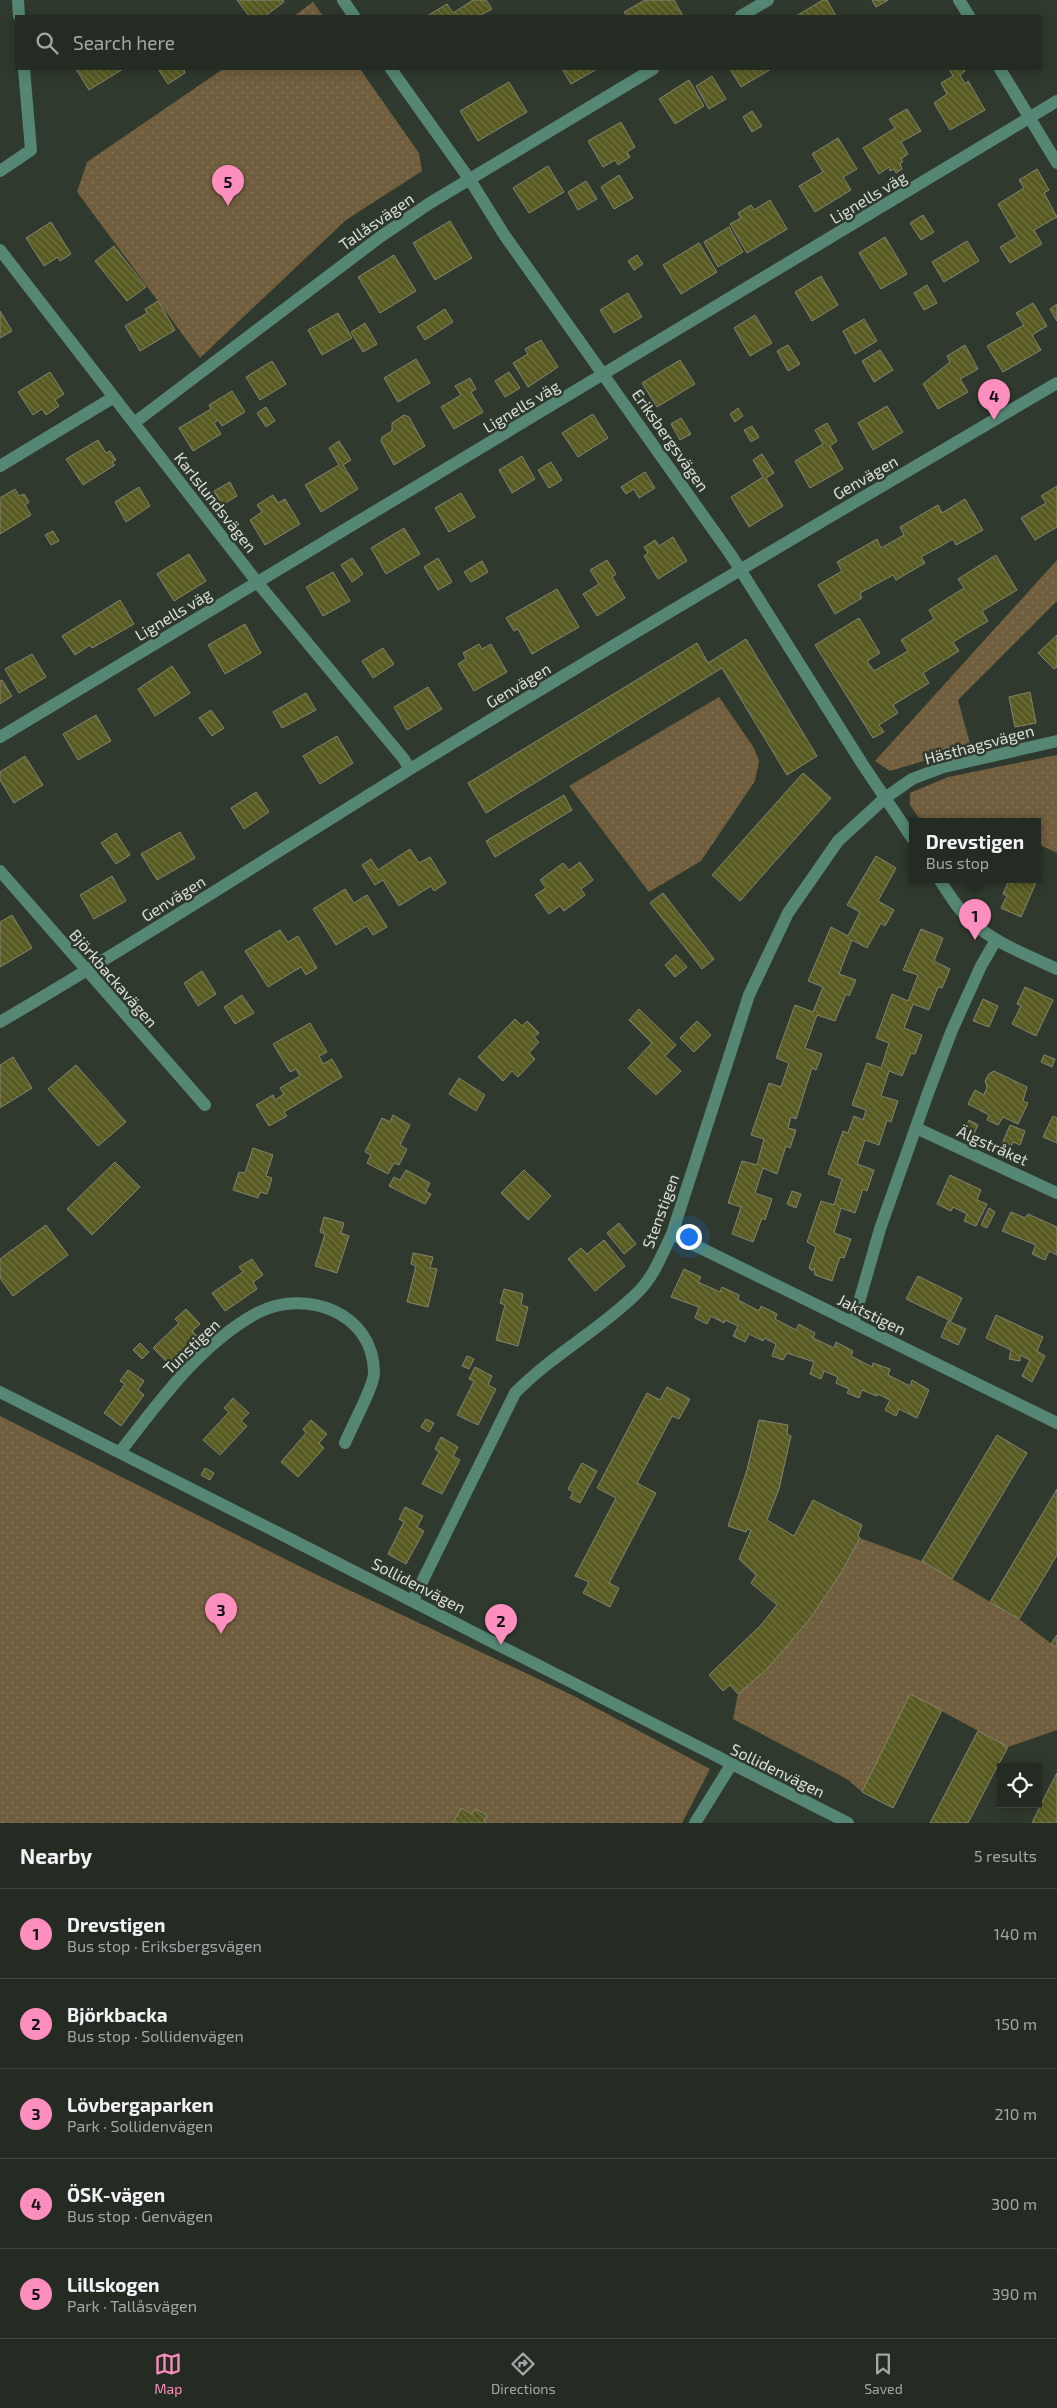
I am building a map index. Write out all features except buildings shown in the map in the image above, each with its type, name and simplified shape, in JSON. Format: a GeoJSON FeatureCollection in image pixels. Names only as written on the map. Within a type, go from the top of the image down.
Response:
{"type":"FeatureCollection","features":[{"type":"Feature","properties":{"kind":"street"},"geometry":{"type":"LineString","coordinates":[[18,0],[19,15]]}},
{"type":"Feature","properties":{"kind":"street"},"geometry":{"type":"LineString","coordinates":[[342,0],[353,15]]}},
{"type":"Feature","properties":{"kind":"street"},"geometry":{"type":"LineString","coordinates":[[743,15],[768,0]]}},
{"type":"Feature","properties":{"kind":"street"},"geometry":{"type":"LineString","coordinates":[[959,0],[968,15]]}},
{"type":"Feature","properties":{"kind":"street"},"geometry":{"type":"LineString","coordinates":[[0,171],[31,150],[24,70]]}},
{"type":"Feature","properties":{"kind":"street","name":"Eriksbergsvägen"},"geometry":{"type":"LineString","coordinates":[[393,70],[470,180],[505,236],[606,375],[740,568],[909,834]]}},
{"type":"Feature","properties":{"kind":"street","name":"Tallåsvägen"},"geometry":{"type":"LineString","coordinates":[[134,423],[380,237],[430,203],[651,70]]}},
{"type":"Feature","properties":{"kind":"street"},"geometry":{"type":"LineString","coordinates":[[1001,70],[1057,163]]}},
{"type":"Feature","properties":{"kind":"street","name":"Lignells väg"},"geometry":{"type":"LineString","coordinates":[[0,737],[606,375],[1057,101]]}},
{"type":"Feature","properties":{"kind":"street","name":"Karlslundsvägen"},"geometry":{"type":"LineString","coordinates":[[0,250],[257,582],[403,758],[410,769]]}},
{"type":"Feature","properties":{"kind":"street","name":"Genvägen"},"geometry":{"type":"LineString","coordinates":[[0,1022],[86,972],[410,769],[740,568],[1057,383]]}},
{"type":"Feature","properties":{"kind":"street"},"geometry":{"type":"LineString","coordinates":[[0,466],[114,397]]}},
{"type":"Feature","properties":{"kind":"street","name":"Hästhagsvägen"},"geometry":{"type":"LineString","coordinates":[[885,798],[912,779],[944,768],[1057,741]]}},
{"type":"Feature","properties":{"kind":"street","name":"Stenstigen"},"geometry":{"type":"LineString","coordinates":[[414,1600],[515,1393],[538,1370],[638,1293],[654,1271],[672,1234],[749,995],[774,938],[788,913],[838,841],[885,798]]}},
{"type":"Feature","properties":{"kind":"street","name":"Björkbackavägen"},"geometry":{"type":"LineString","coordinates":[[0,871],[86,972],[205,1105]]}},
{"type":"Feature","properties":{"kind":"street"},"geometry":{"type":"LineString","coordinates":[[942,883],[956,905],[972,922],[996,940],[1057,968]]}},
{"type":"Feature","properties":{"kind":"street"},"geometry":{"type":"LineString","coordinates":[[853,1323],[880,1229],[952,1030],[980,966],[996,940]]}},
{"type":"Feature","properties":{"kind":"street","name":"Älgstråket"},"geometry":{"type":"LineString","coordinates":[[916,1128],[1057,1193]]}},
{"type":"Feature","properties":{"kind":"street","name":"Jaktstigen"},"geometry":{"type":"LineString","coordinates":[[672,1234],[1057,1423]]}},
{"type":"Feature","properties":{"kind":"street","name":"Tunstigen"},"geometry":{"type":"LineString","coordinates":[[120,1452],[164,1396],[229,1331],[276,1304],[307,1302],[330,1308],[349,1320],[366,1338],[372,1356],[374,1376],[345,1443]]}},
{"type":"Feature","properties":{"kind":"street","name":"Sollidenvägen"},"geometry":{"type":"LineString","coordinates":[[0,1392],[414,1600],[731,1765],[848,1823]]}},
{"type":"Feature","properties":{"kind":"street"},"geometry":{"type":"LineString","coordinates":[[695,1823],[731,1765]]}},
{"type":"Feature","properties":{"kind":"shaded area"},"geometry":{"type":"Polygon","coordinates":[[[313,2],[322,15],[295,15],[313,2]]]}},
{"type":"Feature","properties":{"kind":"shaded area"},"geometry":{"type":"Polygon","coordinates":[[[222,70],[361,70],[419,153],[422,171],[346,220],[200,358],[77,192],[87,162],[222,70]]]}},
{"type":"Feature","properties":{"kind":"shaded area"},"geometry":{"type":"Polygon","coordinates":[[[1057,560],[1057,601],[958,700],[971,747],[890,771],[875,761],[1057,560]]]}},
{"type":"Feature","properties":{"kind":"shaded area"},"geometry":{"type":"Polygon","coordinates":[[[719,697],[754,748],[759,761],[755,781],[701,861],[649,892],[569,786],[719,697]]]}},
{"type":"Feature","properties":{"kind":"shaded area"},"geometry":{"type":"Polygon","coordinates":[[[1057,755],[1057,853],[1041,845],[1041,818],[919,818],[910,805],[910,793],[948,777],[1057,755]]]}},
{"type":"Feature","properties":{"kind":"shaded area"},"geometry":{"type":"Polygon","coordinates":[[[0,1416],[313,1573],[572,1695],[710,1769],[682,1823],[0,1823],[0,1416]]]}},
{"type":"Feature","properties":{"kind":"shaded area"},"geometry":{"type":"Polygon","coordinates":[[[860,1538],[922,1561],[1019,1619],[1057,1648],[1057,1730],[1008,1747],[910,1694],[862,1792],[847,1779],[733,1719],[738,1694],[767,1669],[809,1620],[841,1573],[860,1538]]]}},
{"type":"Feature","properties":{"kind":"place","name":"Lillskogen"},"geometry":{"type":"Point","coordinates":[228,206]}},
{"type":"Feature","properties":{"kind":"place","name":"ÖSK-vägen"},"geometry":{"type":"Point","coordinates":[994,420]}},
{"type":"Feature","properties":{"kind":"place","name":"Drevstigen"},"geometry":{"type":"Point","coordinates":[975,940]}},
{"type":"Feature","properties":{"kind":"place","name":"Lövbergaparken"},"geometry":{"type":"Point","coordinates":[221,1634]}},
{"type":"Feature","properties":{"kind":"place","name":"Björkbacka"},"geometry":{"type":"Point","coordinates":[501,1645]}}]}
